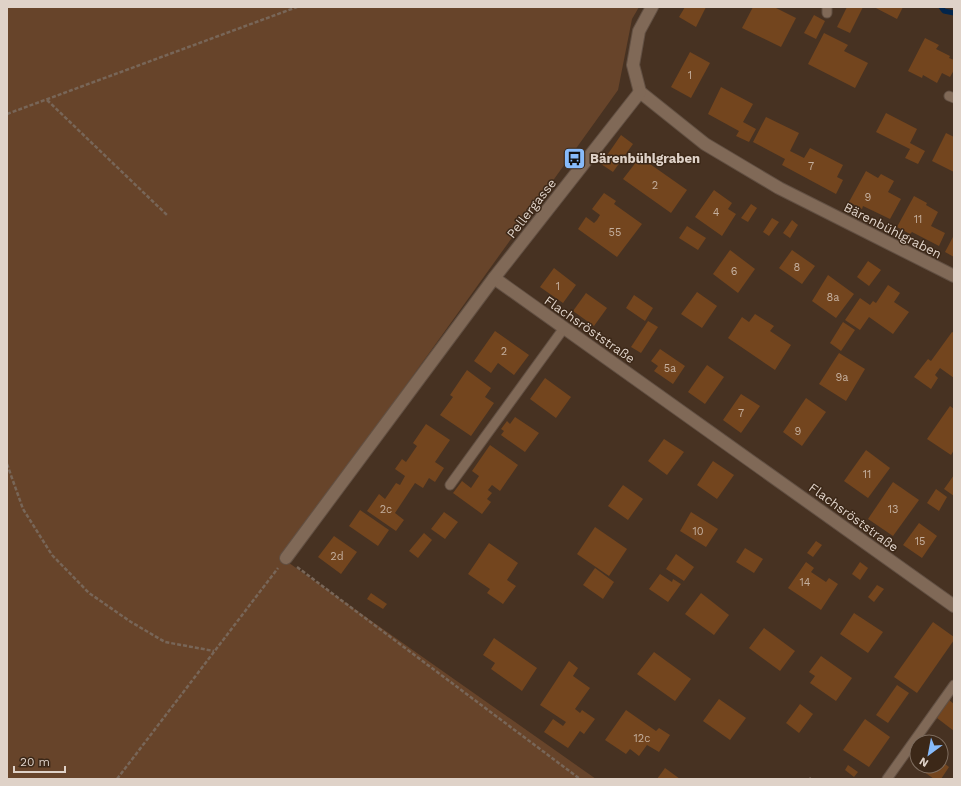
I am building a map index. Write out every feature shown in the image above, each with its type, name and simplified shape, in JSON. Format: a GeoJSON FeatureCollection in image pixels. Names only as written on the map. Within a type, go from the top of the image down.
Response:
{"type":"FeatureCollection","features":[{"type":"Feature","properties":{"kind":"street"},"geometry":{"type":"LineString","coordinates":[[640,92],[633,65],[639,31],[652,7]]}},
{"type":"Feature","properties":{"kind":"street","name":"Bärenbühlgraben"},"geometry":{"type":"LineString","coordinates":[[640,92],[705,144],[779,188],[954,276]]}},
{"type":"Feature","properties":{"kind":"street","name":"Pellergasse"},"geometry":{"type":"LineString","coordinates":[[494,278],[640,92]]}},
{"type":"Feature","properties":{"kind":"street"},"geometry":{"type":"LineString","coordinates":[[286,558],[494,278]]}},
{"type":"Feature","properties":{"kind":"street","name":"Flachsröststraße"},"geometry":{"type":"LineString","coordinates":[[494,278],[954,606]]}},
{"type":"Feature","properties":{"kind":"lane"},"geometry":{"type":"LineString","coordinates":[[450,485],[564,328]]}},
{"type":"Feature","properties":{"kind":"lane"},"geometry":{"type":"LineString","coordinates":[[887,779],[954,684]]}},
{"type":"Feature","properties":{"kind":"path"},"geometry":{"type":"LineString","coordinates":[[7,114],[297,7]]}},
{"type":"Feature","properties":{"kind":"path"},"geometry":{"type":"LineString","coordinates":[[47,100],[167,215]]}},
{"type":"Feature","properties":{"kind":"path"},"geometry":{"type":"LineString","coordinates":[[7,464],[23,509],[52,555],[89,593],[131,622],[165,642],[214,651]]}},
{"type":"Feature","properties":{"kind":"path"},"geometry":{"type":"LineString","coordinates":[[117,779],[286,558],[580,779]]}},
{"type":"Feature","properties":{"kind":"shaded area"},"geometry":{"type":"Polygon","coordinates":[[[7,7],[639,7],[632,19],[618,90],[282,558],[596,779],[7,779],[7,7]]]}},
{"type":"Feature","properties":{"kind":"building"},"geometry":{"type":"Polygon","coordinates":[[[685,7],[706,7],[696,27],[679,17],[685,7]]]}},
{"type":"Feature","properties":{"kind":"building"},"geometry":{"type":"Polygon","coordinates":[[[753,7],[774,7],[796,18],[781,47],[742,28],[753,7]]]}},
{"type":"Feature","properties":{"kind":"building"},"geometry":{"type":"Polygon","coordinates":[[[847,7],[863,7],[850,33],[837,27],[847,7]]]}},
{"type":"Feature","properties":{"kind":"building"},"geometry":{"type":"Polygon","coordinates":[[[874,7],[903,7],[897,19],[874,7]]]}},
{"type":"Feature","properties":{"kind":"building"},"geometry":{"type":"Polygon","coordinates":[[[814,15],[825,21],[816,39],[804,33],[814,15]]]}},
{"type":"Feature","properties":{"kind":"building"},"geometry":{"type":"Polygon","coordinates":[[[824,33],[848,45],[844,51],[868,63],[855,88],[808,64],[824,33]]]}},
{"type":"Feature","properties":{"kind":"building"},"geometry":{"type":"Polygon","coordinates":[[[925,38],[939,45],[936,49],[950,56],[949,58],[954,60],[954,70],[950,77],[942,73],[937,83],[923,75],[922,78],[908,71],[925,38]]]}},
{"type":"Feature","properties":{"kind":"building"},"geometry":{"type":"Polygon","coordinates":[[[690,52],[710,63],[691,98],[671,87],[690,52]]]}},
{"type":"Feature","properties":{"kind":"building"},"geometry":{"type":"Polygon","coordinates":[[[721,87],[753,104],[743,122],[756,129],[749,142],[736,136],[739,131],[708,114],[721,87]]]}},
{"type":"Feature","properties":{"kind":"building"},"geometry":{"type":"Polygon","coordinates":[[[886,113],[917,129],[910,143],[925,151],[918,164],[905,158],[910,149],[876,132],[886,113]]]}},
{"type":"Feature","properties":{"kind":"building"},"geometry":{"type":"Polygon","coordinates":[[[766,117],[799,133],[790,151],[804,158],[810,148],[843,165],[837,177],[843,180],[836,194],[782,165],[785,159],[753,142],[766,117]]]}},
{"type":"Feature","properties":{"kind":"building"},"geometry":{"type":"Polygon","coordinates":[[[946,133],[954,137],[954,172],[932,161],[946,133]]]}},
{"type":"Feature","properties":{"kind":"building"},"geometry":{"type":"Polygon","coordinates":[[[621,135],[633,144],[613,172],[601,164],[621,135]]]}},
{"type":"Feature","properties":{"kind":"building"},"geometry":{"type":"Polygon","coordinates":[[[640,157],[687,190],[671,213],[623,179],[640,157]]]}},
{"type":"Feature","properties":{"kind":"building"},"geometry":{"type":"Polygon","coordinates":[[[866,171],[878,178],[881,174],[894,181],[888,192],[901,199],[890,219],[863,206],[862,209],[849,202],[866,171]]]}},
{"type":"Feature","properties":{"kind":"building"},"geometry":{"type":"Polygon","coordinates":[[[714,190],[732,203],[728,209],[736,214],[722,236],[695,217],[714,190]]]}},
{"type":"Feature","properties":{"kind":"building"},"geometry":{"type":"Polygon","coordinates":[[[604,193],[616,201],[614,204],[642,224],[617,257],[578,229],[586,217],[594,223],[597,220],[600,215],[592,209],[604,193]]]}},
{"type":"Feature","properties":{"kind":"building"},"geometry":{"type":"Polygon","coordinates":[[[914,196],[927,203],[926,205],[938,212],[931,226],[945,233],[939,246],[912,232],[910,234],[897,227],[914,196]]]}},
{"type":"Feature","properties":{"kind":"building"},"geometry":{"type":"Polygon","coordinates":[[[751,204],[757,208],[748,222],[741,218],[751,204]]]}},
{"type":"Feature","properties":{"kind":"building"},"geometry":{"type":"Polygon","coordinates":[[[772,218],[779,222],[769,236],[763,232],[772,218]]]}},
{"type":"Feature","properties":{"kind":"building"},"geometry":{"type":"Polygon","coordinates":[[[792,220],[798,225],[790,238],[783,233],[792,220]]]}},
{"type":"Feature","properties":{"kind":"building"},"geometry":{"type":"Polygon","coordinates":[[[687,226],[706,238],[698,250],[679,238],[687,226]]]}},
{"type":"Feature","properties":{"kind":"building"},"geometry":{"type":"Polygon","coordinates":[[[954,235],[954,257],[945,252],[954,235]]]}},
{"type":"Feature","properties":{"kind":"building"},"geometry":{"type":"Polygon","coordinates":[[[730,250],[755,269],[738,293],[713,274],[730,250]]]}},
{"type":"Feature","properties":{"kind":"building"},"geometry":{"type":"Polygon","coordinates":[[[792,250],[815,266],[802,284],[779,268],[792,250]]]}},
{"type":"Feature","properties":{"kind":"building"},"geometry":{"type":"Polygon","coordinates":[[[868,261],[881,270],[869,286],[857,277],[868,261]]]}},
{"type":"Feature","properties":{"kind":"building"},"geometry":{"type":"Polygon","coordinates":[[[554,268],[576,285],[563,303],[540,287],[554,268]]]}},
{"type":"Feature","properties":{"kind":"building"},"geometry":{"type":"Polygon","coordinates":[[[828,275],[854,294],[836,318],[812,301],[828,275]]]}},
{"type":"Feature","properties":{"kind":"building"},"geometry":{"type":"Polygon","coordinates":[[[888,285],[900,293],[894,302],[909,312],[893,334],[869,317],[860,330],[845,320],[860,298],[870,305],[873,301],[876,303],[888,285]]]}},
{"type":"Feature","properties":{"kind":"building"},"geometry":{"type":"Polygon","coordinates":[[[697,292],[717,306],[702,328],[681,314],[697,292]]]}},
{"type":"Feature","properties":{"kind":"building"},"geometry":{"type":"Polygon","coordinates":[[[586,293],[607,308],[594,326],[573,311],[586,293]]]}},
{"type":"Feature","properties":{"kind":"building"},"geometry":{"type":"Polygon","coordinates":[[[634,295],[653,308],[645,321],[626,308],[634,295]]]}},
{"type":"Feature","properties":{"kind":"building"},"geometry":{"type":"Polygon","coordinates":[[[755,314],[774,326],[770,331],[791,345],[775,370],[728,338],[742,317],[749,322],[755,314]]]}},
{"type":"Feature","properties":{"kind":"building"},"geometry":{"type":"Polygon","coordinates":[[[648,321],[658,327],[641,353],[631,347],[648,321]]]}},
{"type":"Feature","properties":{"kind":"building"},"geometry":{"type":"Polygon","coordinates":[[[843,322],[855,330],[841,351],[830,343],[843,322]]]}},
{"type":"Feature","properties":{"kind":"building"},"geometry":{"type":"Polygon","coordinates":[[[495,331],[529,355],[514,375],[498,363],[491,373],[474,361],[495,331]]]}},
{"type":"Feature","properties":{"kind":"building"},"geometry":{"type":"Polygon","coordinates":[[[952,332],[954,333],[954,378],[940,368],[935,375],[938,378],[931,389],[914,377],[928,359],[931,361],[952,332]]]}},
{"type":"Feature","properties":{"kind":"building"},"geometry":{"type":"Polygon","coordinates":[[[660,349],[685,366],[673,384],[654,371],[658,366],[651,361],[660,349]]]}},
{"type":"Feature","properties":{"kind":"building"},"geometry":{"type":"Polygon","coordinates":[[[839,353],[865,369],[846,401],[819,384],[839,353]]]}},
{"type":"Feature","properties":{"kind":"building"},"geometry":{"type":"Polygon","coordinates":[[[707,365],[724,377],[705,404],[688,392],[707,365]]]}},
{"type":"Feature","properties":{"kind":"building"},"geometry":{"type":"Polygon","coordinates":[[[467,370],[491,388],[485,397],[494,403],[471,436],[440,415],[453,397],[450,395],[467,370]]]}},
{"type":"Feature","properties":{"kind":"building"},"geometry":{"type":"Polygon","coordinates":[[[545,378],[571,397],[556,418],[530,399],[545,378]]]}},
{"type":"Feature","properties":{"kind":"building"},"geometry":{"type":"Polygon","coordinates":[[[741,394],[760,406],[741,433],[723,420],[741,394]]]}},
{"type":"Feature","properties":{"kind":"building"},"geometry":{"type":"Polygon","coordinates":[[[806,398],[826,412],[802,446],[783,432],[806,398]]]}},
{"type":"Feature","properties":{"kind":"building"},"geometry":{"type":"Polygon","coordinates":[[[950,406],[954,409],[954,450],[951,455],[927,439],[950,406]]]}},
{"type":"Feature","properties":{"kind":"building"},"geometry":{"type":"Polygon","coordinates":[[[515,417],[539,433],[525,452],[501,435],[504,431],[501,429],[507,421],[510,424],[515,417]]]}},
{"type":"Feature","properties":{"kind":"building"},"geometry":{"type":"Polygon","coordinates":[[[426,424],[450,440],[435,462],[444,468],[435,482],[429,478],[423,488],[415,483],[395,513],[404,520],[396,531],[367,511],[379,494],[385,499],[396,483],[400,485],[405,476],[395,469],[402,459],[406,462],[417,446],[413,443],[426,424]]]}},
{"type":"Feature","properties":{"kind":"building"},"geometry":{"type":"Polygon","coordinates":[[[664,439],[684,452],[667,475],[648,461],[664,439]]]}},
{"type":"Feature","properties":{"kind":"building"},"geometry":{"type":"Polygon","coordinates":[[[490,445],[518,465],[500,491],[492,485],[488,490],[492,493],[487,499],[491,502],[482,514],[453,493],[462,481],[471,488],[479,476],[472,471],[490,445]]]}},
{"type":"Feature","properties":{"kind":"building"},"geometry":{"type":"Polygon","coordinates":[[[866,450],[890,468],[868,498],[844,481],[866,450]]]}},
{"type":"Feature","properties":{"kind":"building"},"geometry":{"type":"Polygon","coordinates":[[[713,461],[734,475],[717,499],[697,485],[713,461]]]}},
{"type":"Feature","properties":{"kind":"building"},"geometry":{"type":"Polygon","coordinates":[[[954,475],[954,496],[944,489],[954,475]]]}},
{"type":"Feature","properties":{"kind":"building"},"geometry":{"type":"Polygon","coordinates":[[[893,482],[919,500],[893,536],[868,519],[893,482]]]}},
{"type":"Feature","properties":{"kind":"building"},"geometry":{"type":"Polygon","coordinates":[[[623,485],[643,499],[628,520],[608,506],[623,485]]]}},
{"type":"Feature","properties":{"kind":"building"},"geometry":{"type":"Polygon","coordinates":[[[936,489],[947,497],[939,511],[927,503],[936,489]]]}},
{"type":"Feature","properties":{"kind":"building"},"geometry":{"type":"Polygon","coordinates":[[[360,510],[389,530],[378,546],[349,526],[360,510]]]}},
{"type":"Feature","properties":{"kind":"building"},"geometry":{"type":"Polygon","coordinates":[[[444,512],[458,522],[445,539],[431,529],[444,512]]]}},
{"type":"Feature","properties":{"kind":"building"},"geometry":{"type":"Polygon","coordinates":[[[691,512],[718,529],[706,547],[680,531],[691,512]]]}},
{"type":"Feature","properties":{"kind":"building"},"geometry":{"type":"Polygon","coordinates":[[[919,523],[937,536],[922,558],[903,545],[919,523]]]}},
{"type":"Feature","properties":{"kind":"building"},"geometry":{"type":"Polygon","coordinates":[[[595,527],[627,549],[609,576],[577,554],[595,527]]]}},
{"type":"Feature","properties":{"kind":"building"},"geometry":{"type":"Polygon","coordinates":[[[424,533],[432,540],[418,558],[409,551],[424,533]]]}},
{"type":"Feature","properties":{"kind":"building"},"geometry":{"type":"Polygon","coordinates":[[[334,536],[357,552],[341,574],[318,557],[334,536]]]}},
{"type":"Feature","properties":{"kind":"building"},"geometry":{"type":"Polygon","coordinates":[[[816,541],[822,545],[813,557],[807,553],[816,541]]]}},
{"type":"Feature","properties":{"kind":"building"},"geometry":{"type":"Polygon","coordinates":[[[489,543],[518,563],[507,580],[516,586],[503,604],[487,593],[490,589],[468,574],[489,543]]]}},
{"type":"Feature","properties":{"kind":"building"},"geometry":{"type":"Polygon","coordinates":[[[745,548],[763,559],[754,573],[736,562],[745,548]]]}},
{"type":"Feature","properties":{"kind":"building"},"geometry":{"type":"Polygon","coordinates":[[[676,554],[694,567],[684,581],[666,569],[676,554]]]}},
{"type":"Feature","properties":{"kind":"building"},"geometry":{"type":"Polygon","coordinates":[[[806,562],[814,568],[811,572],[826,582],[829,578],[838,584],[821,610],[788,588],[806,562]]]}},
{"type":"Feature","properties":{"kind":"building"},"geometry":{"type":"Polygon","coordinates":[[[860,562],[868,568],[860,580],[852,574],[860,562]]]}},
{"type":"Feature","properties":{"kind":"building"},"geometry":{"type":"Polygon","coordinates":[[[595,568],[614,582],[603,599],[583,585],[595,568]]]}},
{"type":"Feature","properties":{"kind":"building"},"geometry":{"type":"Polygon","coordinates":[[[660,574],[672,582],[673,579],[681,584],[668,602],[649,589],[660,574]]]}},
{"type":"Feature","properties":{"kind":"building"},"geometry":{"type":"Polygon","coordinates":[[[877,585],[884,589],[874,602],[868,597],[877,585]]]}},
{"type":"Feature","properties":{"kind":"building"},"geometry":{"type":"Polygon","coordinates":[[[371,593],[387,604],[383,609],[367,599],[371,593]]]}},
{"type":"Feature","properties":{"kind":"building"},"geometry":{"type":"Polygon","coordinates":[[[701,593],[729,615],[714,635],[685,614],[701,593]]]}},
{"type":"Feature","properties":{"kind":"building"},"geometry":{"type":"Polygon","coordinates":[[[854,613],[883,632],[868,653],[840,634],[854,613]]]}},
{"type":"Feature","properties":{"kind":"building"},"geometry":{"type":"Polygon","coordinates":[[[933,622],[954,637],[954,640],[917,693],[894,677],[933,622]]]}},
{"type":"Feature","properties":{"kind":"building"},"geometry":{"type":"Polygon","coordinates":[[[764,628],[795,651],[780,671],[749,648],[764,628]]]}},
{"type":"Feature","properties":{"kind":"building"},"geometry":{"type":"Polygon","coordinates":[[[494,638],[537,668],[522,691],[491,669],[495,663],[483,655],[494,638]]]}},
{"type":"Feature","properties":{"kind":"building"},"geometry":{"type":"Polygon","coordinates":[[[654,652],[691,679],[675,701],[637,674],[654,652]]]}},
{"type":"Feature","properties":{"kind":"building"},"geometry":{"type":"Polygon","coordinates":[[[821,656],[852,678],[836,701],[810,683],[815,676],[809,672],[821,656]]]}},
{"type":"Feature","properties":{"kind":"building"},"geometry":{"type":"Polygon","coordinates":[[[569,661],[578,668],[573,676],[590,688],[575,709],[580,713],[582,710],[595,719],[584,734],[580,731],[568,748],[544,732],[553,719],[563,726],[566,722],[540,705],[569,661]]]}},
{"type":"Feature","properties":{"kind":"building"},"geometry":{"type":"Polygon","coordinates":[[[897,685],[909,693],[888,723],[876,715],[897,685]]]}},
{"type":"Feature","properties":{"kind":"building"},"geometry":{"type":"Polygon","coordinates":[[[719,699],[746,718],[730,740],[703,721],[719,699]]]}},
{"type":"Feature","properties":{"kind":"building"},"geometry":{"type":"Polygon","coordinates":[[[949,700],[954,704],[954,731],[937,718],[949,700]]]}},
{"type":"Feature","properties":{"kind":"building"},"geometry":{"type":"Polygon","coordinates":[[[800,704],[813,714],[799,733],[786,723],[800,704]]]}},
{"type":"Feature","properties":{"kind":"building"},"geometry":{"type":"Polygon","coordinates":[[[626,710],[656,731],[659,728],[670,735],[659,752],[647,745],[639,756],[630,749],[626,754],[605,740],[626,710]]]}},
{"type":"Feature","properties":{"kind":"building"},"geometry":{"type":"Polygon","coordinates":[[[865,719],[890,737],[869,767],[843,750],[865,719]]]}},
{"type":"Feature","properties":{"kind":"building"},"geometry":{"type":"Polygon","coordinates":[[[848,765],[858,772],[854,777],[845,770],[848,765]]]}},
{"type":"Feature","properties":{"kind":"building"},"geometry":{"type":"Polygon","coordinates":[[[665,768],[680,779],[657,779],[665,768]]]}},
{"type":"Feature","properties":{"kind":"building"},"geometry":{"type":"Polygon","coordinates":[[[927,774],[944,774],[941,779],[934,779],[927,774]]]}},
{"type":"Feature","properties":{"kind":"waterway"},"geometry":{"type":"LineString","coordinates":[[941,7],[944,11],[954,13]]}},
{"type":"Feature","properties":{"kind":"place","name":"Bärenbühlgraben"},"geometry":{"type":"Point","coordinates":[575,158]}}]}
